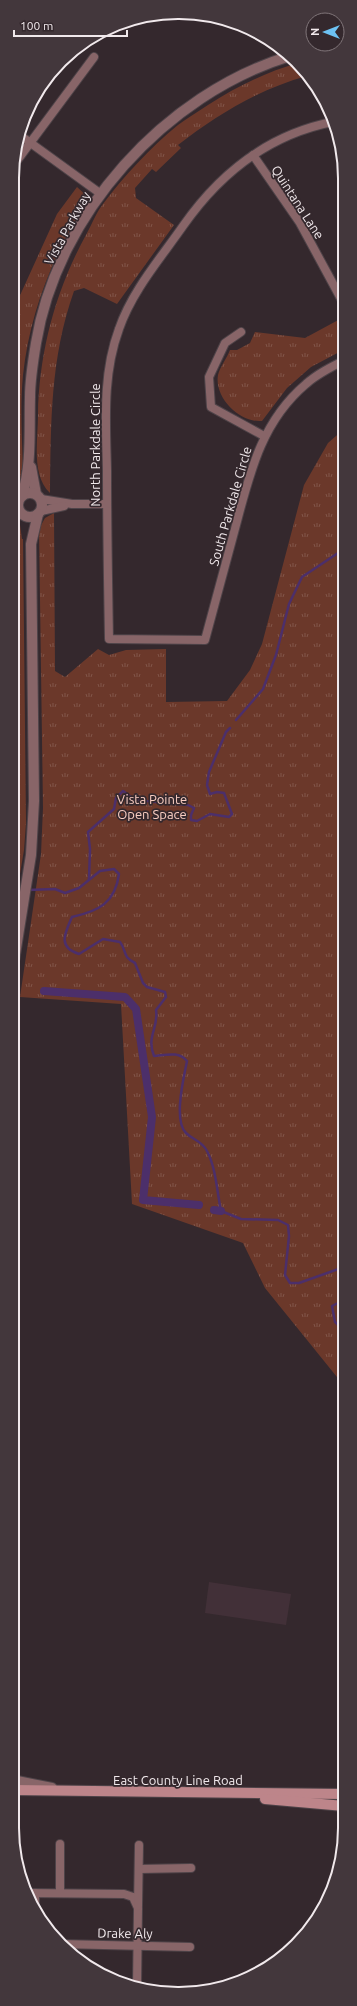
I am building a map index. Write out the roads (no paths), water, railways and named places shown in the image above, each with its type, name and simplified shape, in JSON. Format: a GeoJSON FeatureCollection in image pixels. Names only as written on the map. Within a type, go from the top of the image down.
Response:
{"type":"FeatureCollection","features":[{"type":"Feature","properties":{"kind":"main road","name":"East County Line Road"},"geometry":{"type":"LineString","coordinates":[[19,1790],[338,1794]]}},
{"type":"Feature","properties":{"kind":"main road"},"geometry":{"type":"LineString","coordinates":[[19,1794],[75,1792]]}},
{"type":"Feature","properties":{"kind":"main road"},"geometry":{"type":"LineString","coordinates":[[187,1793],[338,1806]]}},
{"type":"Feature","properties":{"kind":"street"},"geometry":{"type":"LineString","coordinates":[[20,156],[94,57]]}},
{"type":"Feature","properties":{"kind":"street","name":"Vista Parkway"},"geometry":{"type":"LineString","coordinates":[[38,497],[30,461],[32,374],[42,318],[53,283],[70,244],[101,194],[130,158],[148,140],[190,106],[225,84],[284,59]]}},
{"type":"Feature","properties":{"kind":"street","name":"North Parkdale Circle"},"geometry":{"type":"LineString","coordinates":[[150,640],[109,640],[106,395],[112,348],[127,310],[143,283],[197,206],[222,179],[253,155],[284,137],[314,126],[328,123]]}},
{"type":"Feature","properties":{"kind":"street"},"geometry":{"type":"LineString","coordinates":[[24,138],[101,194]]}},
{"type":"Feature","properties":{"kind":"street","name":"Quintana Lane"},"geometry":{"type":"LineString","coordinates":[[253,155],[300,223],[338,295]]}},
{"type":"Feature","properties":{"kind":"street"},"geometry":{"type":"LineString","coordinates":[[241,332],[225,343],[210,377],[211,407],[264,436]]}},
{"type":"Feature","properties":{"kind":"street","name":"South Parkdale Circle"},"geometry":{"type":"LineString","coordinates":[[150,640],[205,640],[250,474],[264,436],[277,416],[305,384],[338,363]]}},
{"type":"Feature","properties":{"kind":"street","name":"Vista Parkway"},"geometry":{"type":"LineString","coordinates":[[19,496],[30,461]]}},
{"type":"Feature","properties":{"kind":"street"},"geometry":{"type":"LineString","coordinates":[[19,498],[29,493],[38,497],[72,504],[107,504]]}},
{"type":"Feature","properties":{"kind":"street"},"geometry":{"type":"LineString","coordinates":[[19,927],[31,855],[34,801],[31,544],[40,512],[38,497]]}},
{"type":"Feature","properties":{"kind":"street"},"geometry":{"type":"LineString","coordinates":[[19,512],[32,517],[40,512],[72,504]]}},
{"type":"Feature","properties":{"kind":"street"},"geometry":{"type":"LineString","coordinates":[[19,512],[31,544]]}},
{"type":"Feature","properties":{"kind":"street"},"geometry":{"type":"LineString","coordinates":[[19,1781],[75,1792]]}},
{"type":"Feature","properties":{"kind":"street"},"geometry":{"type":"LineString","coordinates":[[60,1844],[60,1893]]}},
{"type":"Feature","properties":{"kind":"street"},"geometry":{"type":"LineString","coordinates":[[137,1982],[139,1845]]}},
{"type":"Feature","properties":{"kind":"street"},"geometry":{"type":"LineString","coordinates":[[139,1869],[192,1868]]}},
{"type":"Feature","properties":{"kind":"street"},"geometry":{"type":"LineString","coordinates":[[35,1898],[35,1893],[124,1894],[133,1898],[138,1908]]}},
{"type":"Feature","properties":{"kind":"street","name":"Drake Aly"},"geometry":{"type":"LineString","coordinates":[[70,1944],[190,1947]]}},
{"type":"Feature","properties":{"kind":"waterway"},"geometry":{"type":"LineString","coordinates":[[236,720],[263,689],[276,655],[289,604],[302,577],[338,553]]}},
{"type":"Feature","properties":{"kind":"waterway"},"geometry":{"type":"LineString","coordinates":[[89,879],[90,849],[88,832],[114,809],[116,798],[123,791],[135,800],[188,805],[194,808],[191,815],[191,820],[197,821],[210,814],[229,817],[232,814],[224,793],[217,792],[210,794],[207,785],[209,772],[226,732],[230,728]]}},
{"type":"Feature","properties":{"kind":"waterway"},"geometry":{"type":"LineString","coordinates":[[28,890],[55,889],[65,893],[79,888],[100,871],[114,869],[119,874],[114,892],[104,904],[90,912],[72,917],[65,934],[65,943],[68,948],[79,954],[103,939],[120,942],[126,956],[135,963],[143,983],[147,987],[165,992],[166,997],[156,1010],[156,1022],[151,1043],[152,1049],[154,1056],[176,1055],[187,1061],[180,1098],[180,1119],[182,1127],[186,1133],[203,1145],[207,1151],[214,1172],[221,1211],[241,1219],[278,1220],[288,1225],[289,1236],[285,1275],[290,1283],[299,1283],[338,1269]]}},
{"type":"Feature","properties":{"kind":"waterway"},"geometry":{"type":"LineString","coordinates":[[44,991],[125,997],[136,1009],[152,1117],[143,1200],[199,1205]]}},
{"type":"Feature","properties":{"kind":"waterway"},"geometry":{"type":"LineString","coordinates":[[214,1210],[221,1211]]}},
{"type":"Feature","properties":{"kind":"waterway"},"geometry":{"type":"LineString","coordinates":[[338,1303],[332,1306],[335,1322],[338,1325]]}},
{"type":"Feature","properties":{"kind":"park label","name":"Vista Pointe Open Space"},"geometry":{"type":"Point","coordinates":[152,806]}}]}
